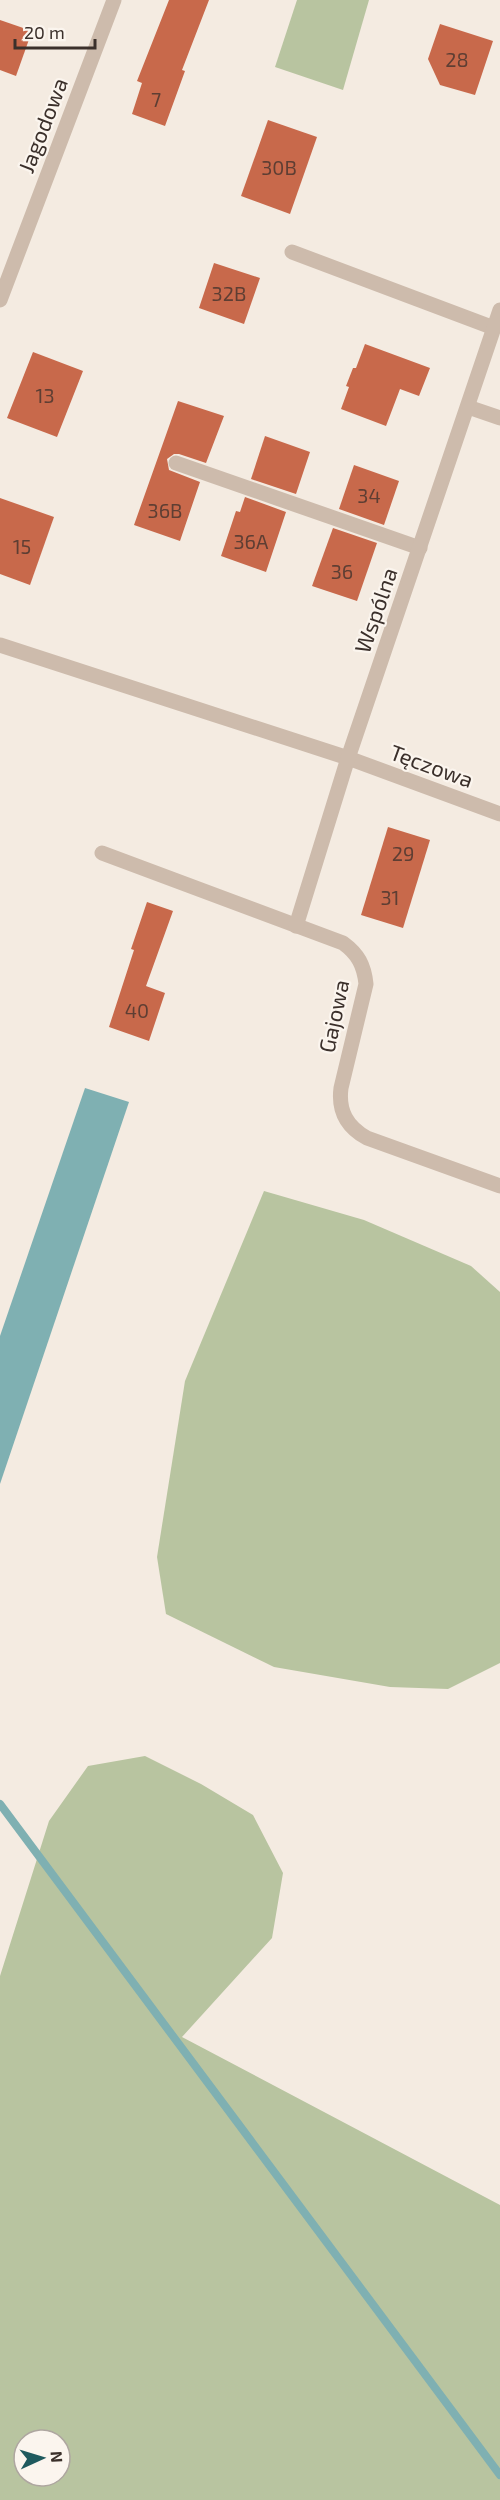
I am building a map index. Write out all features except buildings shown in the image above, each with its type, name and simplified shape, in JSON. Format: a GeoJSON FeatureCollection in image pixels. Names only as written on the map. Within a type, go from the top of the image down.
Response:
{"type":"FeatureCollection","features":[{"type":"Feature","properties":{"kind":"street","name":"Jagodowa"},"geometry":{"type":"LineString","coordinates":[[0,300],[114,0]]}},
{"type":"Feature","properties":{"kind":"street"},"geometry":{"type":"LineString","coordinates":[[292,252],[494,328]]}},
{"type":"Feature","properties":{"kind":"street","name":"Wspólna"},"geometry":{"type":"LineString","coordinates":[[296,926],[348,759],[500,310]]}},
{"type":"Feature","properties":{"kind":"street"},"geometry":{"type":"LineString","coordinates":[[468,407],[500,418]]}},
{"type":"Feature","properties":{"kind":"street"},"geometry":{"type":"LineString","coordinates":[[177,463],[420,548]]}},
{"type":"Feature","properties":{"kind":"street","name":"Tęczowa"},"geometry":{"type":"LineString","coordinates":[[0,645],[348,759],[500,814]]}},
{"type":"Feature","properties":{"kind":"street","name":"Gajowa"},"geometry":{"type":"LineString","coordinates":[[102,853],[343,943],[353,950],[365,972],[366,984],[339,1100],[348,1123],[356,1132],[367,1137],[500,1186]]}},
{"type":"Feature","properties":{"kind":"green space"},"geometry":{"type":"Polygon","coordinates":[[[297,0],[369,0],[343,90],[275,67],[297,0]]]}},
{"type":"Feature","properties":{"kind":"green space"},"geometry":{"type":"Polygon","coordinates":[[[264,1191],[364,1220],[471,1266],[500,1292],[500,1663],[448,1689],[390,1687],[274,1667],[166,1614],[157,1557],[185,1381],[264,1191]]]}},
{"type":"Feature","properties":{"kind":"green space"},"geometry":{"type":"Polygon","coordinates":[[[145,1756],[201,1784],[253,1815],[283,1873],[272,1938],[182,2037],[500,2205],[500,2500],[0,2500],[0,1976],[49,1821],[88,1766],[145,1756]]]}},
{"type":"Feature","properties":{"kind":"water"},"geometry":{"type":"Polygon","coordinates":[[[85,1088],[129,1102],[0,1484],[0,1336],[85,1088]]]}},
{"type":"Feature","properties":{"kind":"waterway"},"geometry":{"type":"LineString","coordinates":[[0,1804],[500,2475]]}}]}
